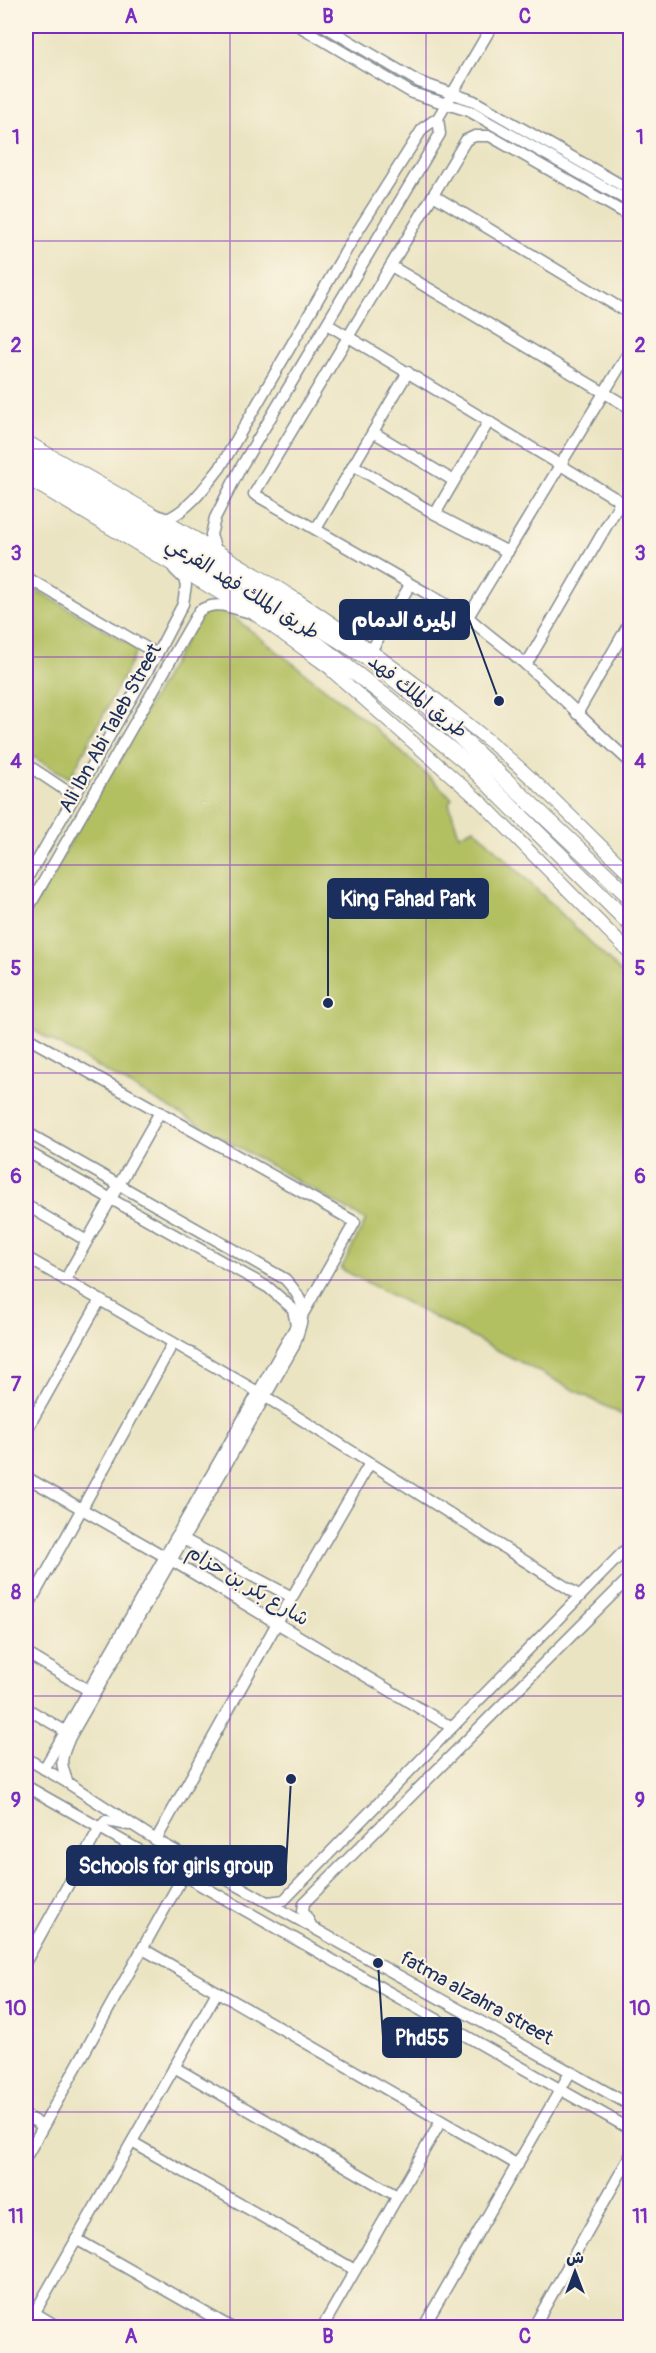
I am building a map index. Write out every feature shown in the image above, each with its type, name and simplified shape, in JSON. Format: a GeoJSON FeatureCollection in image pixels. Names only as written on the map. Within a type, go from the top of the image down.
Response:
{"type":"FeatureCollection","features":[{"type":"Feature","properties":{"kind":"highway","name":"طريق الملك فهد"},"geometry":{"type":"LineString","coordinates":[[26,454],[107,499],[284,605],[372,661],[429,707],[630,897]]}},
{"type":"Feature","properties":{"kind":"highway","name":"طريق الملك فهد"},"geometry":{"type":"LineString","coordinates":[[26,465],[83,497],[317,644],[467,763],[630,924]]}},
{"type":"Feature","properties":{"kind":"highway"},"geometry":{"type":"LineString","coordinates":[[284,605],[371,651],[442,708],[512,783]]}},
{"type":"Feature","properties":{"kind":"highway"},"geometry":{"type":"LineString","coordinates":[[313,654],[467,763]]}},
{"type":"Feature","properties":{"kind":"main road","name":"طريق الملك فهد الفرعي"},"geometry":{"type":"LineString","coordinates":[[26,441],[216,550],[301,602],[371,651],[510,758],[630,874]]}},
{"type":"Feature","properties":{"kind":"main road","name":"طريق الملك فهد الفرعي"},"geometry":{"type":"LineString","coordinates":[[26,478],[253,613],[313,654],[482,803],[630,953]]}},
{"type":"Feature","properties":{"kind":"street"},"geometry":{"type":"LineString","coordinates":[[299,26],[412,93],[474,101],[630,190]]}},
{"type":"Feature","properties":{"kind":"street"},"geometry":{"type":"LineString","coordinates":[[324,26],[341,30],[419,82],[630,202]]}},
{"type":"Feature","properties":{"kind":"street"},"geometry":{"type":"LineString","coordinates":[[150,513],[168,519],[182,512],[220,468],[354,237],[423,128],[438,118],[492,26]]}},
{"type":"Feature","properties":{"kind":"street"},"geometry":{"type":"LineString","coordinates":[[216,550],[211,535],[215,518],[241,467],[440,134],[438,118]]}},
{"type":"Feature","properties":{"kind":"street"},"geometry":{"type":"LineString","coordinates":[[630,216],[490,136],[475,136],[466,140],[254,494],[468,617],[491,639],[526,665],[630,762]]}},
{"type":"Feature","properties":{"kind":"street"},"geometry":{"type":"LineString","coordinates":[[433,195],[630,314]]}},
{"type":"Feature","properties":{"kind":"street"},"geometry":{"type":"LineString","coordinates":[[391,266],[630,408]]}},
{"type":"Feature","properties":{"kind":"street"},"geometry":{"type":"LineString","coordinates":[[327,324],[626,504],[526,665]]}},
{"type":"Feature","properties":{"kind":"street"},"geometry":{"type":"LineString","coordinates":[[468,617],[630,350]]}},
{"type":"Feature","properties":{"kind":"street"},"geometry":{"type":"LineString","coordinates":[[316,529],[408,372]]}},
{"type":"Feature","properties":{"kind":"street"},"geometry":{"type":"LineString","coordinates":[[435,514],[489,421]]}},
{"type":"Feature","properties":{"kind":"street"},"geometry":{"type":"LineString","coordinates":[[372,432],[454,481]]}},
{"type":"Feature","properties":{"kind":"street"},"geometry":{"type":"LineString","coordinates":[[354,465],[435,514],[508,552]]}},
{"type":"Feature","properties":{"kind":"street","name":"Ali Ibn Abi Taleb Street"},"geometry":{"type":"LineString","coordinates":[[26,880],[179,613],[186,585],[184,579],[168,562]]}},
{"type":"Feature","properties":{"kind":"street"},"geometry":{"type":"LineString","coordinates":[[26,577],[157,654]]}},
{"type":"Feature","properties":{"kind":"street"},"geometry":{"type":"LineString","coordinates":[[371,651],[410,585]]}},
{"type":"Feature","properties":{"kind":"street"},"geometry":{"type":"LineString","coordinates":[[179,613],[190,601],[194,602],[198,606],[193,620]]}},
{"type":"Feature","properties":{"kind":"street","name":"Ali Ibn Abi Taleb Street"},"geometry":{"type":"LineString","coordinates":[[26,912],[199,611],[209,604],[253,613]]}},
{"type":"Feature","properties":{"kind":"street"},"geometry":{"type":"LineString","coordinates":[[577,714],[630,622]]}},
{"type":"Feature","properties":{"kind":"street"},"geometry":{"type":"LineString","coordinates":[[26,764],[74,796]]}},
{"type":"Feature","properties":{"kind":"street"},"geometry":{"type":"LineString","coordinates":[[26,1036],[355,1222],[304,1312],[294,1346],[261,1395],[70,1737],[61,1758],[61,1766],[68,1783]]}},
{"type":"Feature","properties":{"kind":"street"},"geometry":{"type":"LineString","coordinates":[[65,1280],[160,1112]]}},
{"type":"Feature","properties":{"kind":"street"},"geometry":{"type":"LineString","coordinates":[[26,1132],[285,1279],[297,1293],[304,1312]]}},
{"type":"Feature","properties":{"kind":"street"},"geometry":{"type":"LineString","coordinates":[[26,1151],[269,1288],[293,1309],[296,1326],[183,1539],[168,1559],[88,1690],[44,1769]]}},
{"type":"Feature","properties":{"kind":"street"},"geometry":{"type":"LineString","coordinates":[[26,1205],[87,1241]]}},
{"type":"Feature","properties":{"kind":"street"},"geometry":{"type":"LineString","coordinates":[[26,1259],[261,1395],[580,1596]]}},
{"type":"Feature","properties":{"kind":"street"},"geometry":{"type":"LineString","coordinates":[[26,1431],[100,1300]]}},
{"type":"Feature","properties":{"kind":"street"},"geometry":{"type":"LineString","coordinates":[[26,1610],[173,1343]]}},
{"type":"Feature","properties":{"kind":"street"},"geometry":{"type":"LineString","coordinates":[[156,1840],[277,1623],[370,1463]]}},
{"type":"Feature","properties":{"kind":"street","name":"شارع بكر بن حزام"},"geometry":{"type":"LineString","coordinates":[[26,1477],[452,1727]]}},
{"type":"Feature","properties":{"kind":"street"},"geometry":{"type":"LineString","coordinates":[[183,1539],[292,1597]]}},
{"type":"Feature","properties":{"kind":"street"},"geometry":{"type":"LineString","coordinates":[[269,1902],[284,1900],[630,1545]]}},
{"type":"Feature","properties":{"kind":"street"},"geometry":{"type":"LineString","coordinates":[[311,1926],[303,1911],[304,1903],[630,1577]]}},
{"type":"Feature","properties":{"kind":"street"},"geometry":{"type":"LineString","coordinates":[[26,1653],[88,1690]]}},
{"type":"Feature","properties":{"kind":"street"},"geometry":{"type":"LineString","coordinates":[[26,1708],[65,1731]]}},
{"type":"Feature","properties":{"kind":"street","name":"fatma alzahra street"},"geometry":{"type":"LineString","coordinates":[[26,1758],[156,1840],[630,2105]]}},
{"type":"Feature","properties":{"kind":"street"},"geometry":{"type":"LineString","coordinates":[[26,1786],[630,2129]]}},
{"type":"Feature","properties":{"kind":"street"},"geometry":{"type":"LineString","coordinates":[[26,1961],[100,1827],[106,1821],[135,1826]]}},
{"type":"Feature","properties":{"kind":"street"},"geometry":{"type":"LineString","coordinates":[[26,2157],[183,1876]]}},
{"type":"Feature","properties":{"kind":"street"},"geometry":{"type":"LineString","coordinates":[[143,1949],[518,2165]]}},
{"type":"Feature","properties":{"kind":"street"},"geometry":{"type":"LineString","coordinates":[[26,2328],[217,1992]]}},
{"type":"Feature","properties":{"kind":"street"},"geometry":{"type":"LineString","coordinates":[[174,2067],[397,2196]]}},
{"type":"Feature","properties":{"kind":"street"},"geometry":{"type":"LineString","coordinates":[[423,2328],[571,2071]]}},
{"type":"Feature","properties":{"kind":"street"},"geometry":{"type":"LineString","coordinates":[[26,2116],[43,2126]]}},
{"type":"Feature","properties":{"kind":"street"},"geometry":{"type":"LineString","coordinates":[[322,2328],[441,2121]]}},
{"type":"Feature","properties":{"kind":"street"},"geometry":{"type":"LineString","coordinates":[[132,2142],[355,2270]]}},
{"type":"Feature","properties":{"kind":"street"},"geometry":{"type":"LineString","coordinates":[[533,2328],[630,2156]]}},
{"type":"Feature","properties":{"kind":"street"},"geometry":{"type":"LineString","coordinates":[[76,2240],[232,2328]]}},
{"type":"Feature","properties":{"kind":"street"},"geometry":{"type":"LineString","coordinates":[[35,2313],[60,2328]]}},
{"type":"Feature","properties":{"kind":"green space"},"geometry":{"type":"Polygon","coordinates":[[[26,584],[138,649],[70,778],[26,753],[26,584]]]}},
{"type":"Feature","properties":{"kind":"green space"},"geometry":{"type":"Polygon","coordinates":[[[223,609],[373,726],[452,798],[449,803],[459,835],[474,828],[630,981],[630,1419],[341,1269],[366,1220],[26,1026],[26,920],[202,612],[223,609]]]}},
{"type":"Feature","properties":{"kind":"place","name":"الميره الدمام"},"geometry":{"type":"Point","coordinates":[499,701]}},
{"type":"Feature","properties":{"kind":"place","name":"King Fahad Park"},"geometry":{"type":"Point","coordinates":[328,1003]}},
{"type":"Feature","properties":{"kind":"place","name":"Schools for girls group"},"geometry":{"type":"Point","coordinates":[291,1779]}},
{"type":"Feature","properties":{"kind":"place","name":"Phd55"},"geometry":{"type":"Point","coordinates":[378,1963]}}]}
